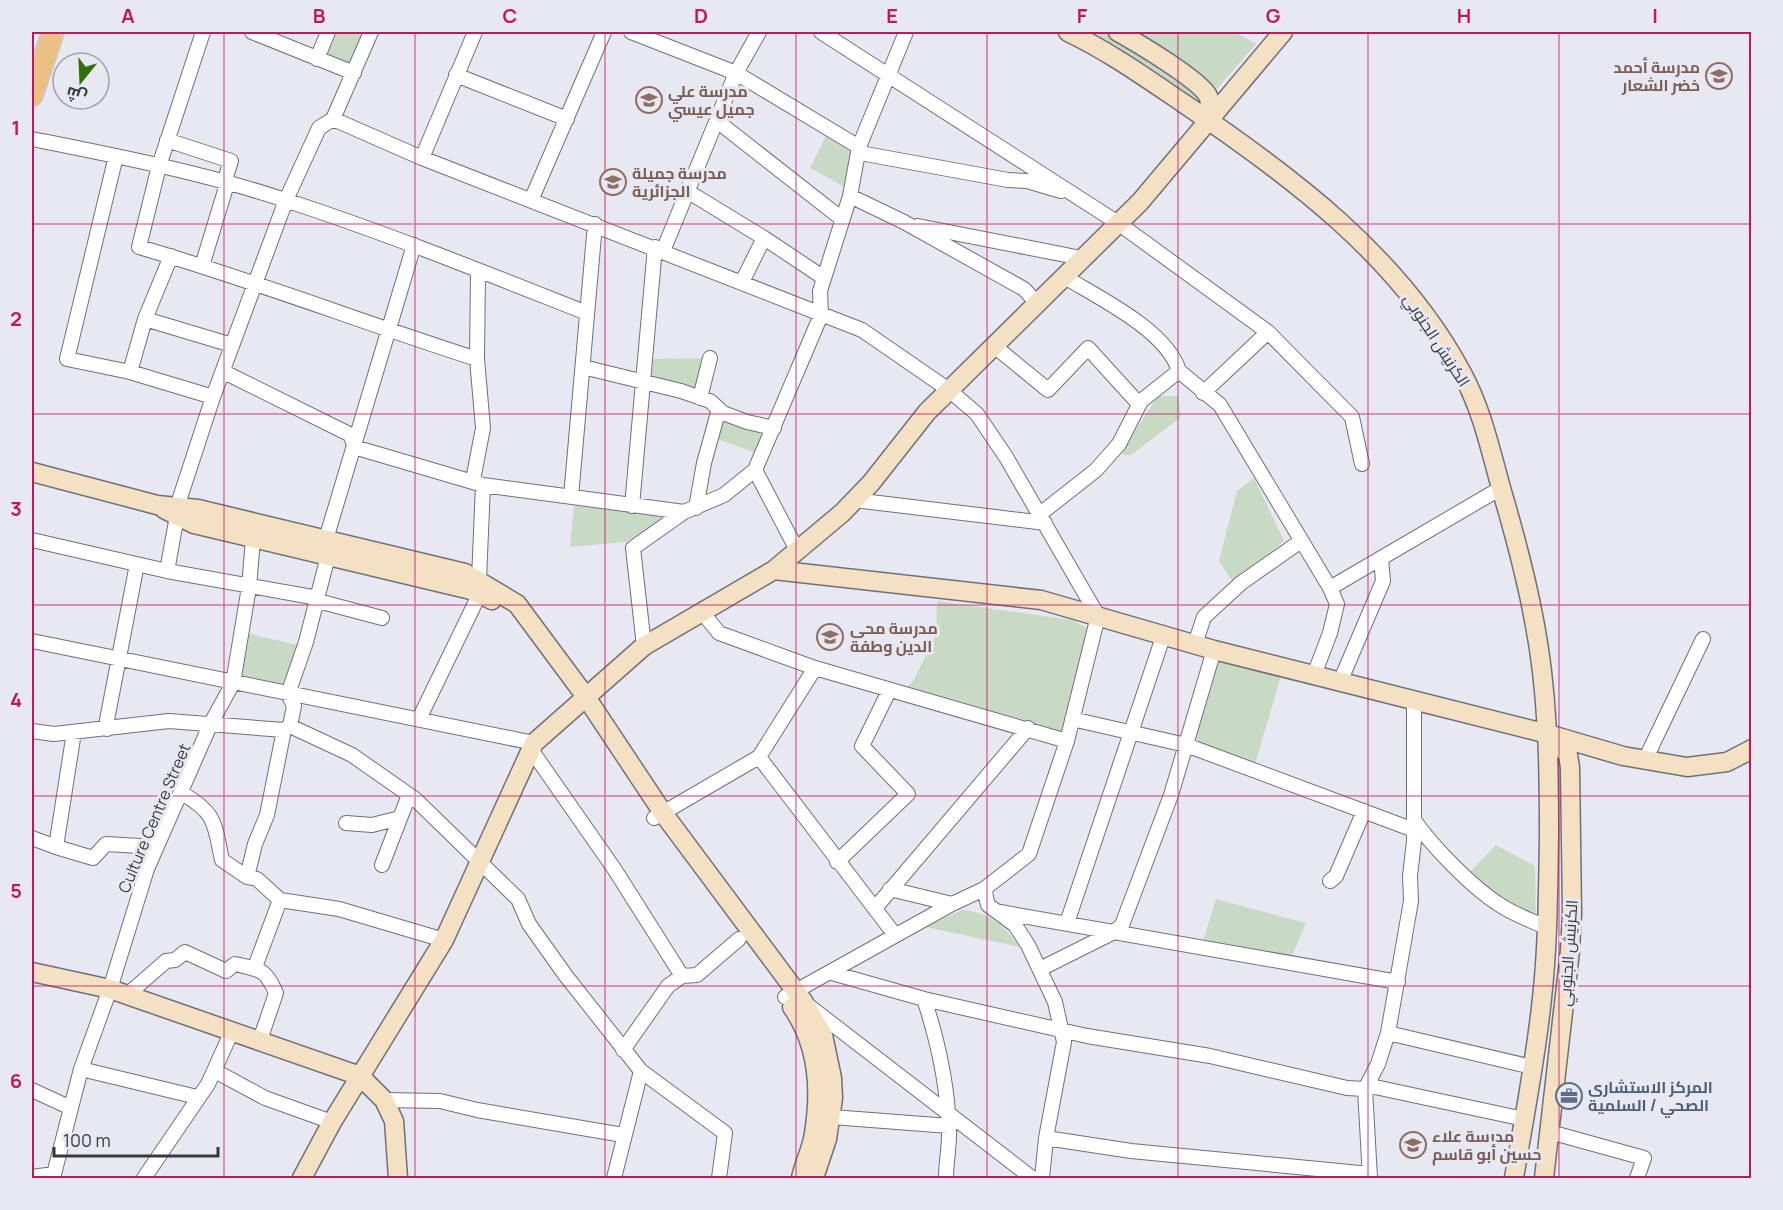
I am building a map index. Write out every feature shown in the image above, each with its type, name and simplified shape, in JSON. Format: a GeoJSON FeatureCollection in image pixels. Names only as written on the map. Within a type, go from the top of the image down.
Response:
{"type":"FeatureCollection","features":[{"type":"Feature","properties":{"kind":"main road"},"geometry":{"type":"LineString","coordinates":[[32,54],[39,32]]}},
{"type":"Feature","properties":{"kind":"main road"},"geometry":{"type":"LineString","coordinates":[[32,95],[53,32]]}},
{"type":"Feature","properties":{"kind":"main road","name":"الكرنيش الجنوبي"},"geometry":{"type":"LineString","coordinates":[[1068,32],[1143,76],[1207,119],[1252,150],[1324,208],[1385,266],[1422,310],[1461,371],[1477,402],[1490,440],[1501,488],[1522,559],[1535,623],[1548,734],[1547,928],[1542,998],[1514,1179]]}},
{"type":"Feature","properties":{"kind":"main road"},"geometry":{"type":"LineString","coordinates":[[1118,32],[1162,58],[1208,95],[1210,103],[1207,119]]}},
{"type":"Feature","properties":{"kind":"main road"},"geometry":{"type":"LineString","coordinates":[[302,1179],[332,1122],[444,940],[533,747],[644,646],[774,570],[798,552],[854,500],[949,390],[1140,202],[1282,32]]}},
{"type":"Feature","properties":{"kind":"main road"},"geometry":{"type":"LineString","coordinates":[[32,472],[177,511],[194,524],[253,539],[327,548]]}},
{"type":"Feature","properties":{"kind":"main road"},"geometry":{"type":"LineString","coordinates":[[177,511],[198,509],[327,548],[479,586],[511,615],[581,701],[740,939],[794,997],[811,1043],[818,1102],[814,1136],[801,1179]]}},
{"type":"Feature","properties":{"kind":"main road"},"geometry":{"type":"LineString","coordinates":[[774,570],[1041,600],[1214,650],[1548,734],[1623,756],[1687,767],[1727,762],[1752,749]]}},
{"type":"Feature","properties":{"kind":"main road","name":"الكرنيش الجنوبي"},"geometry":{"type":"LineString","coordinates":[[1544,1179],[1564,1018],[1572,913],[1570,767],[1568,755],[1548,734]]}},
{"type":"Feature","properties":{"kind":"main road"},"geometry":{"type":"LineString","coordinates":[[658,815],[823,1035],[829,1056],[834,1098],[832,1117],[814,1179]]}},
{"type":"Feature","properties":{"kind":"main road"},"geometry":{"type":"LineString","coordinates":[[32,972],[119,992],[360,1076],[384,1100],[394,1121],[398,1179]]}},
{"type":"Feature","properties":{"kind":"street"},"geometry":{"type":"LineString","coordinates":[[203,32],[159,166],[139,247],[255,282],[388,331],[477,359]]}},
{"type":"Feature","properties":{"kind":"street"},"geometry":{"type":"LineString","coordinates":[[252,32],[354,72]]}},
{"type":"Feature","properties":{"kind":"street"},"geometry":{"type":"LineString","coordinates":[[317,59],[328,32]]}},
{"type":"Feature","properties":{"kind":"street"},"geometry":{"type":"LineString","coordinates":[[167,571],[177,511],[213,397],[286,200],[319,128],[333,119],[371,32]]}},
{"type":"Feature","properties":{"kind":"street"},"geometry":{"type":"LineString","coordinates":[[422,158],[475,32]]}},
{"type":"Feature","properties":{"kind":"street"},"geometry":{"type":"LineString","coordinates":[[532,198],[604,32]]}},
{"type":"Feature","properties":{"kind":"street"},"geometry":{"type":"LineString","coordinates":[[631,32],[736,73],[860,150],[1008,180],[1026,181],[1074,194]]}},
{"type":"Feature","properties":{"kind":"street"},"geometry":{"type":"LineString","coordinates":[[632,506],[643,381],[659,249],[687,192],[736,73],[759,32]]}},
{"type":"Feature","properties":{"kind":"street"},"geometry":{"type":"LineString","coordinates":[[821,32],[1118,223],[1268,332],[1352,417],[1362,464]]}},
{"type":"Feature","properties":{"kind":"street"},"geometry":{"type":"LineString","coordinates":[[644,646],[633,548],[690,510],[724,495],[755,470],[821,315],[820,291],[850,196],[860,150],[906,32]]}},
{"type":"Feature","properties":{"kind":"street"},"geometry":{"type":"LineString","coordinates":[[456,75],[567,119]]}},
{"type":"Feature","properties":{"kind":"street"},"geometry":{"type":"LineString","coordinates":[[333,119],[422,158],[532,198],[862,330],[949,390],[977,414],[1042,519],[1098,616],[1067,741],[1029,854],[984,889],[951,904],[895,935],[794,997],[1032,1179]]}},
{"type":"Feature","properties":{"kind":"street"},"geometry":{"type":"LineString","coordinates":[[717,121],[842,219]]}},
{"type":"Feature","properties":{"kind":"street"},"geometry":{"type":"LineString","coordinates":[[32,139],[159,166],[286,200],[414,245],[587,313]]}},
{"type":"Feature","properties":{"kind":"street"},"geometry":{"type":"LineString","coordinates":[[167,140],[231,161],[202,266]]}},
{"type":"Feature","properties":{"kind":"street"},"geometry":{"type":"LineString","coordinates":[[116,156],[67,359],[130,372],[213,397]]}},
{"type":"Feature","properties":{"kind":"street"},"geometry":{"type":"LineString","coordinates":[[687,192],[764,238],[824,278]]}},
{"type":"Feature","properties":{"kind":"street"},"geometry":{"type":"LineString","coordinates":[[850,196],[907,224],[1024,289],[1036,302]]}},
{"type":"Feature","properties":{"kind":"street"},"geometry":{"type":"LineString","coordinates":[[571,496],[596,224]]}},
{"type":"Feature","properties":{"kind":"street"},"geometry":{"type":"LineString","coordinates":[[907,224],[1081,258]]}},
{"type":"Feature","properties":{"kind":"street"},"geometry":{"type":"LineString","coordinates":[[742,282],[764,238]]}},
{"type":"Feature","properties":{"kind":"street"},"geometry":{"type":"LineString","coordinates":[[247,877],[255,844],[267,815],[294,706],[288,694],[318,599],[327,548],[354,447],[414,245]]}},
{"type":"Feature","properties":{"kind":"street"},"geometry":{"type":"LineString","coordinates":[[130,372],[145,319],[171,256]]}},
{"type":"Feature","properties":{"kind":"street"},"geometry":{"type":"LineString","coordinates":[[419,719],[479,586],[478,483],[483,428],[477,359],[478,270]]}},
{"type":"Feature","properties":{"kind":"street"},"geometry":{"type":"LineString","coordinates":[[1063,276],[1132,318],[1176,360],[1179,371],[1220,405],[1330,588],[1336,604],[1330,633],[1314,675]]}},
{"type":"Feature","properties":{"kind":"street"},"geometry":{"type":"LineString","coordinates":[[145,319],[232,345]]}},
{"type":"Feature","properties":{"kind":"street"},"geometry":{"type":"LineString","coordinates":[[1203,393],[1268,332]]}},
{"type":"Feature","properties":{"kind":"street"},"geometry":{"type":"LineString","coordinates":[[993,345],[1048,390],[1088,348],[1139,404]]}},
{"type":"Feature","properties":{"kind":"street"},"geometry":{"type":"LineString","coordinates":[[700,398],[710,358]]}},
{"type":"Feature","properties":{"kind":"street"},"geometry":{"type":"LineString","coordinates":[[583,367],[643,381],[710,401],[719,409],[747,422],[774,428]]}},
{"type":"Feature","properties":{"kind":"street"},"geometry":{"type":"LineString","coordinates":[[854,500],[1042,519],[1096,470],[1119,444],[1139,404],[1179,371]]}},
{"type":"Feature","properties":{"kind":"street"},"geometry":{"type":"LineString","coordinates":[[224,372],[351,435],[354,447]]}},
{"type":"Feature","properties":{"kind":"street"},"geometry":{"type":"LineString","coordinates":[[690,510],[719,409]]}},
{"type":"Feature","properties":{"kind":"street"},"geometry":{"type":"LineString","coordinates":[[354,447],[478,483],[632,506],[690,510]]}},
{"type":"Feature","properties":{"kind":"street"},"geometry":{"type":"LineString","coordinates":[[755,470],[798,552]]}},
{"type":"Feature","properties":{"kind":"street"},"geometry":{"type":"LineString","coordinates":[[1330,588],[1501,488]]}},
{"type":"Feature","properties":{"kind":"street","name":"Culture Centre Street"},"geometry":{"type":"LineString","coordinates":[[53,1177],[81,1069],[119,992],[147,869],[211,723],[233,683],[249,587],[253,539]]}},
{"type":"Feature","properties":{"kind":"street"},"geometry":{"type":"LineString","coordinates":[[32,540],[167,571],[318,599],[382,618]]}},
{"type":"Feature","properties":{"kind":"street"},"geometry":{"type":"LineString","coordinates":[[1195,644],[1204,617],[1241,583],[1301,541]]}},
{"type":"Feature","properties":{"kind":"street"},"geometry":{"type":"LineString","coordinates":[[1340,682],[1383,581],[1381,558]]}},
{"type":"Feature","properties":{"kind":"street"},"geometry":{"type":"LineString","coordinates":[[107,729],[106,720],[137,564]]}},
{"type":"Feature","properties":{"kind":"street"},"geometry":{"type":"LineString","coordinates":[[702,612],[718,633],[815,668],[1067,741]]}},
{"type":"Feature","properties":{"kind":"street"},"geometry":{"type":"LineString","coordinates":[[1067,923],[1164,634]]}},
{"type":"Feature","properties":{"kind":"street"},"geometry":{"type":"LineString","coordinates":[[1645,760],[1703,639]]}},
{"type":"Feature","properties":{"kind":"street"},"geometry":{"type":"LineString","coordinates":[[32,641],[419,719],[533,747],[615,870],[681,976]]}},
{"type":"Feature","properties":{"kind":"street"},"geometry":{"type":"LineString","coordinates":[[1040,969],[1114,932],[1122,925],[1171,795],[1214,650]]}},
{"type":"Feature","properties":{"kind":"street"},"geometry":{"type":"LineString","coordinates":[[658,815],[759,757],[815,668]]}},
{"type":"Feature","properties":{"kind":"street"},"geometry":{"type":"LineString","coordinates":[[837,862],[908,794],[862,746],[889,691]]}},
{"type":"Feature","properties":{"kind":"street"},"geometry":{"type":"LineString","coordinates":[[1046,1138],[1131,1151],[1370,1176],[1365,1089],[1378,1064],[1388,1033],[1411,901],[1410,876],[1414,825],[1414,702]]}},
{"type":"Feature","properties":{"kind":"street"},"geometry":{"type":"LineString","coordinates":[[1072,719],[1186,745],[1364,811],[1414,825],[1486,896],[1499,905],[1547,928]]}},
{"type":"Feature","properties":{"kind":"street"},"geometry":{"type":"LineString","coordinates":[[32,731],[54,734],[169,721],[287,728],[352,754],[409,795],[480,860],[518,899],[529,924],[641,1071],[725,1133],[719,1179]]}},
{"type":"Feature","properties":{"kind":"street"},"geometry":{"type":"LineString","coordinates":[[876,907],[1028,728]]}},
{"type":"Feature","properties":{"kind":"street"},"geometry":{"type":"LineString","coordinates":[[56,847],[74,732]]}},
{"type":"Feature","properties":{"kind":"street"},"geometry":{"type":"LineString","coordinates":[[759,757],[837,862],[876,907],[895,935]]}},
{"type":"Feature","properties":{"kind":"street"},"geometry":{"type":"LineString","coordinates":[[182,793],[203,806],[214,820],[222,860],[247,877],[257,879],[280,900],[339,909],[444,940]]}},
{"type":"Feature","properties":{"kind":"street"},"geometry":{"type":"LineString","coordinates":[[382,865],[409,795]]}},
{"type":"Feature","properties":{"kind":"street"},"geometry":{"type":"LineString","coordinates":[[1330,881],[1336,876],[1364,811]]}},
{"type":"Feature","properties":{"kind":"street"},"geometry":{"type":"LineString","coordinates":[[346,823],[372,825],[400,818]]}},
{"type":"Feature","properties":{"kind":"street"},"geometry":{"type":"LineString","coordinates":[[32,838],[93,858],[106,844],[156,847]]}},
{"type":"Feature","properties":{"kind":"street"},"geometry":{"type":"LineString","coordinates":[[890,889],[951,904]]}},
{"type":"Feature","properties":{"kind":"street"},"geometry":{"type":"LineString","coordinates":[[984,889],[988,905],[1015,925],[1040,969],[1055,1002],[1064,1042],[1046,1138],[1042,1179]]}},
{"type":"Feature","properties":{"kind":"street"},"geometry":{"type":"LineString","coordinates":[[255,967],[280,900]]}},
{"type":"Feature","properties":{"kind":"street"},"geometry":{"type":"LineString","coordinates":[[1000,912],[1398,982]]}},
{"type":"Feature","properties":{"kind":"street"},"geometry":{"type":"LineString","coordinates":[[623,1050],[668,986],[681,976],[696,975],[740,939]]}},
{"type":"Feature","properties":{"kind":"street"},"geometry":{"type":"LineString","coordinates":[[119,992],[166,961],[175,960],[185,952],[226,971],[235,964],[255,967],[265,973],[276,993],[260,1040]]}},
{"type":"Feature","properties":{"kind":"street"},"geometry":{"type":"LineString","coordinates":[[832,973],[924,999],[1087,1036],[1210,1056],[1347,1088],[1375,1088],[1524,1119]]}},
{"type":"Feature","properties":{"kind":"street"},"geometry":{"type":"LineString","coordinates":[[924,999],[937,1038],[944,1071],[949,1126],[946,1179]]}},
{"type":"Feature","properties":{"kind":"street"},"geometry":{"type":"LineString","coordinates":[[144,1179],[215,1071],[232,1031]]}},
{"type":"Feature","properties":{"kind":"street"},"geometry":{"type":"LineString","coordinates":[[1388,1033],[1532,1066]]}},
{"type":"Feature","properties":{"kind":"street"},"geometry":{"type":"LineString","coordinates":[[81,1069],[197,1097]]}},
{"type":"Feature","properties":{"kind":"street"},"geometry":{"type":"LineString","coordinates":[[215,1071],[265,1098],[332,1122]]}},
{"type":"Feature","properties":{"kind":"street"},"geometry":{"type":"LineString","coordinates":[[614,1179],[623,1135],[641,1071]]}},
{"type":"Feature","properties":{"kind":"street"},"geometry":{"type":"LineString","coordinates":[[32,1090],[71,1108]]}},
{"type":"Feature","properties":{"kind":"street"},"geometry":{"type":"LineString","coordinates":[[384,1100],[440,1101],[477,1110],[623,1135]]}},
{"type":"Feature","properties":{"kind":"street"},"geometry":{"type":"LineString","coordinates":[[832,1117],[949,1126]]}},
{"type":"Feature","properties":{"kind":"street"},"geometry":{"type":"LineString","coordinates":[[1550,1132],[1644,1158],[1637,1179]]}},
{"type":"Feature","properties":{"kind":"street"},"geometry":{"type":"LineString","coordinates":[[32,1177],[53,1177]]}},
{"type":"Feature","properties":{"kind":"green space"},"geometry":{"type":"Polygon","coordinates":[[[332,32],[365,32],[349,68],[321,56],[332,32]]]}},
{"type":"Feature","properties":{"kind":"green space"},"geometry":{"type":"Polygon","coordinates":[[[1088,32],[1235,32],[1256,44],[1203,105],[1145,65],[1088,32]]]}},
{"type":"Feature","properties":{"kind":"green space"},"geometry":{"type":"Polygon","coordinates":[[[826,136],[856,155],[847,188],[810,168],[826,136]]]}},
{"type":"Feature","properties":{"kind":"green space"},"geometry":{"type":"Polygon","coordinates":[[[705,358],[696,392],[650,378],[651,359],[705,358]]]}},
{"type":"Feature","properties":{"kind":"green space"},"geometry":{"type":"Polygon","coordinates":[[[1158,396],[1178,396],[1181,417],[1131,455],[1124,455],[1122,451],[1158,396]]]}},
{"type":"Feature","properties":{"kind":"green space"},"geometry":{"type":"Polygon","coordinates":[[[723,416],[767,433],[756,453],[717,439],[723,416]]]}},
{"type":"Feature","properties":{"kind":"green space"},"geometry":{"type":"Polygon","coordinates":[[[1254,478],[1284,541],[1233,582],[1219,561],[1237,491],[1254,478]]]}},
{"type":"Feature","properties":{"kind":"green space"},"geometry":{"type":"Polygon","coordinates":[[[574,503],[671,516],[626,542],[570,547],[574,503]]]}},
{"type":"Feature","properties":{"kind":"green space"},"geometry":{"type":"Polygon","coordinates":[[[937,601],[1072,620],[1090,630],[1065,737],[939,697],[903,691],[913,681],[936,635],[937,601]]]}},
{"type":"Feature","properties":{"kind":"green space"},"geometry":{"type":"Polygon","coordinates":[[[245,633],[298,645],[287,692],[234,680],[245,633]]]}},
{"type":"Feature","properties":{"kind":"green space"},"geometry":{"type":"Polygon","coordinates":[[[1218,659],[1281,676],[1255,764],[1191,743],[1218,659]]]}},
{"type":"Feature","properties":{"kind":"green space"},"geometry":{"type":"Polygon","coordinates":[[[1496,845],[1535,866],[1536,921],[1499,904],[1467,875],[1496,845]]]}},
{"type":"Feature","properties":{"kind":"green space"},"geometry":{"type":"Polygon","coordinates":[[[1216,899],[1306,923],[1290,960],[1202,944],[1216,899]]]}},
{"type":"Feature","properties":{"kind":"green space"},"geometry":{"type":"Polygon","coordinates":[[[962,910],[980,913],[996,921],[1020,947],[925,927],[962,910]]]}},
{"type":"Feature","properties":{"kind":"place","name":"مدرسة أحمد خضر الشعار"},"geometry":{"type":"Point","coordinates":[1719,76]}},
{"type":"Feature","properties":{"kind":"place","name":"مدرسة علي جميل عيسي"},"geometry":{"type":"Point","coordinates":[649,100]}},
{"type":"Feature","properties":{"kind":"place","name":"مدرسة جميلة الجزائرية"},"geometry":{"type":"Point","coordinates":[613,182]}},
{"type":"Feature","properties":{"kind":"place","name":"مدرسة محي الدين وطفة"},"geometry":{"type":"Point","coordinates":[830,637]}},
{"type":"Feature","properties":{"kind":"place","name":"المركز الاستشاري الصحي / السلمية"},"geometry":{"type":"Point","coordinates":[1569,1096]}},
{"type":"Feature","properties":{"kind":"place","name":"مدرسة علاء حسين أبو قاسم"},"geometry":{"type":"Point","coordinates":[1413,1145]}}]}
